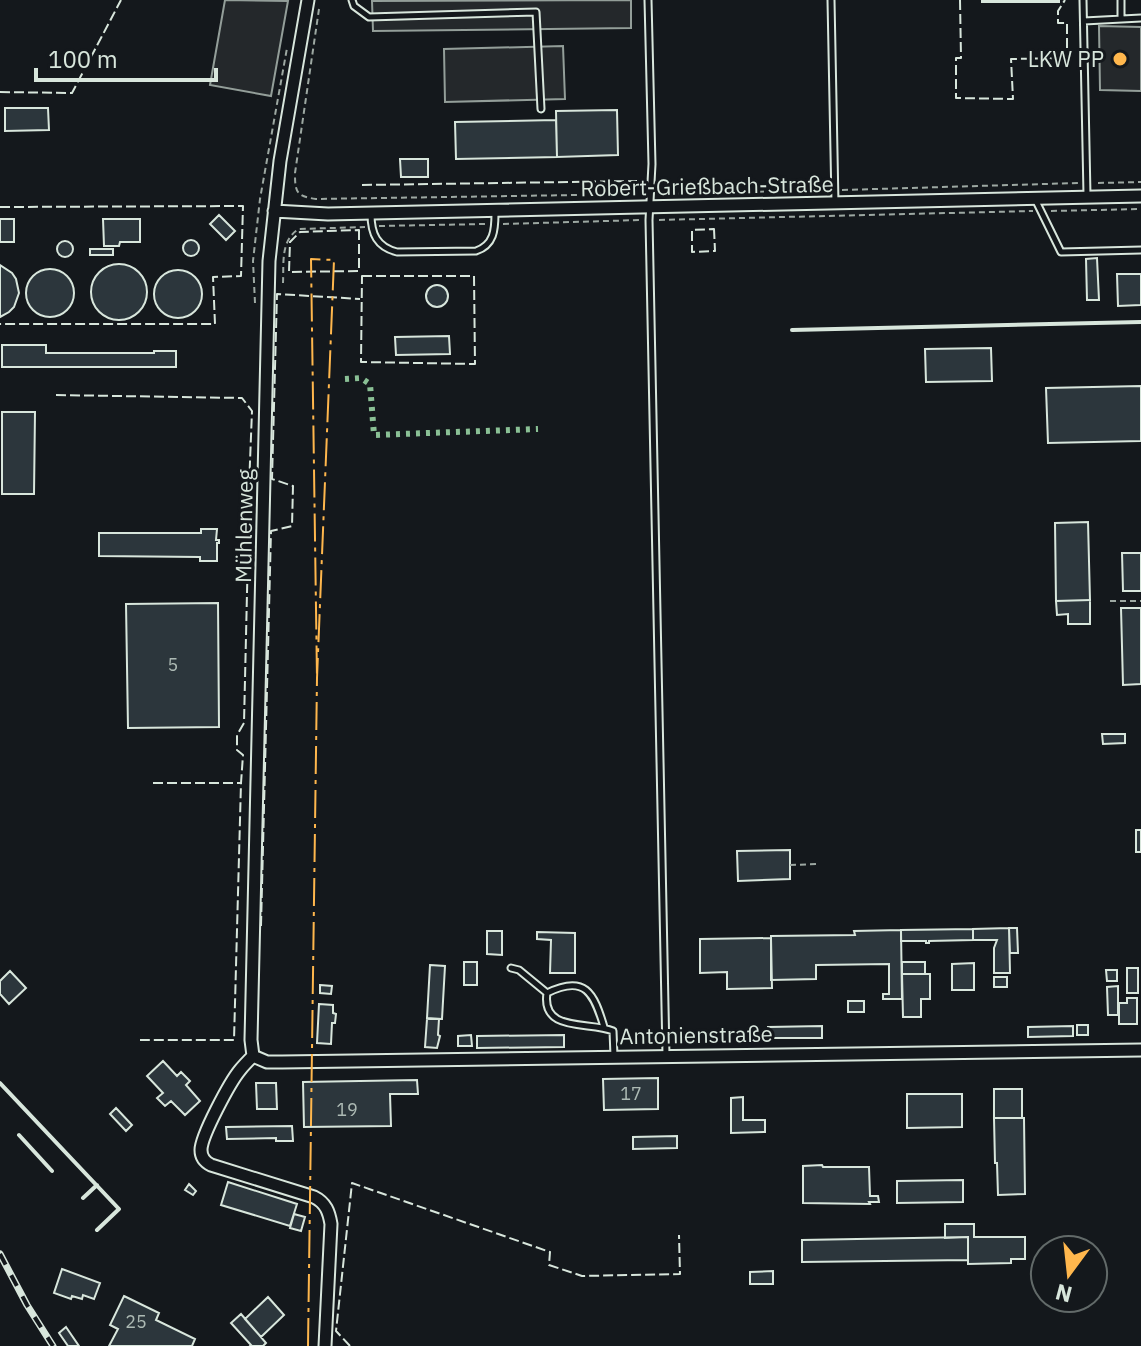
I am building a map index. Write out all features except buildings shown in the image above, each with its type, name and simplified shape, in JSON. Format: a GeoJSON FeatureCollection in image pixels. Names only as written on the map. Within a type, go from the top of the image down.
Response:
{"type":"FeatureCollection","features":[{"type":"Feature","properties":{"kind":"street","name":"Mühlenweg"},"geometry":{"type":"LineString","coordinates":[[253,1056],[269,283],[280,161],[308,0]]}},
{"type":"Feature","properties":{"kind":"street","name":"Robert-Grießbach-Straße"},"geometry":{"type":"LineString","coordinates":[[274,211],[328,214],[1141,196]]}},
{"type":"Feature","properties":{"kind":"street","name":"Antonienstraße"},"geometry":{"type":"LineString","coordinates":[[253,1056],[267,1062],[282,1062],[1141,1050]]}},
{"type":"Feature","properties":{"kind":"street"},"geometry":{"type":"LineString","coordinates":[[253,1056],[239,1071],[209,1126],[201,1149],[202,1157],[211,1165],[314,1197],[326,1207],[331,1224],[325,1346]]}},
{"type":"Feature","properties":{"kind":"lane"},"geometry":{"type":"LineString","coordinates":[[352,0],[354,6],[369,17],[536,12],[541,109]]}},
{"type":"Feature","properties":{"kind":"lane"},"geometry":{"type":"LineString","coordinates":[[648,0],[649,220],[666,1056]]}},
{"type":"Feature","properties":{"kind":"lane"},"geometry":{"type":"LineString","coordinates":[[831,0],[835,203]]}},
{"type":"Feature","properties":{"kind":"lane"},"geometry":{"type":"LineString","coordinates":[[1083,0],[1087,197]]}},
{"type":"Feature","properties":{"kind":"lane"},"geometry":{"type":"LineString","coordinates":[[1121,0],[1121,19]]}},
{"type":"Feature","properties":{"kind":"lane"},"geometry":{"type":"LineString","coordinates":[[1084,21],[1141,18]]}},
{"type":"Feature","properties":{"kind":"lane"},"geometry":{"type":"LineString","coordinates":[[1034,199],[1061,252],[1141,250]]}},
{"type":"Feature","properties":{"kind":"lane"},"geometry":{"type":"LineString","coordinates":[[371,213],[371,227],[376,241],[389,250],[476,251],[484,248],[494,235],[495,211]]}},
{"type":"Feature","properties":{"kind":"lane"},"geometry":{"type":"LineString","coordinates":[[511,968],[519,970],[547,993]]}},
{"type":"Feature","properties":{"kind":"lane"},"geometry":{"type":"LineString","coordinates":[[547,993],[569,984],[581,986],[592,993],[604,1027]]}},
{"type":"Feature","properties":{"kind":"lane"},"geometry":{"type":"LineString","coordinates":[[547,993],[545,1002],[551,1015],[557,1019],[613,1031],[614,1057]]}},
{"type":"Feature","properties":{"kind":"path"},"geometry":{"type":"LineString","coordinates":[[321,0],[295,173],[295,186],[304,197],[460,198],[1141,182]]}},
{"type":"Feature","properties":{"kind":"path"},"geometry":{"type":"LineString","coordinates":[[283,283],[286,241],[299,229],[1141,209]]}},
{"type":"Feature","properties":{"kind":"path"},"geometry":{"type":"LineString","coordinates":[[1110,601],[1141,601]]}},
{"type":"Feature","properties":{"kind":"path"},"geometry":{"type":"LineString","coordinates":[[790,865],[817,864]]}},
{"type":"Feature","properties":{"kind":"shaded area"},"geometry":{"type":"Polygon","coordinates":[[[225,0],[288,1],[271,96],[210,85],[225,0]]]}},
{"type":"Feature","properties":{"kind":"shaded area"},"geometry":{"type":"Polygon","coordinates":[[[631,0],[631,28],[373,31],[372,1],[631,0]]]}},
{"type":"Feature","properties":{"kind":"shaded area","name":"LKW PP"},"geometry":{"type":"Polygon","coordinates":[[[1099,26],[1141,27],[1141,91],[1100,90],[1099,26]]]}},
{"type":"Feature","properties":{"kind":"shaded area"},"geometry":{"type":"Polygon","coordinates":[[[563,46],[565,99],[445,102],[444,49],[563,46]]]}},
{"type":"Feature","properties":{"kind":"railway"},"geometry":{"type":"LineString","coordinates":[[0,1254],[53,1346]]}},
{"type":"Feature","properties":{"kind":"hedge"},"geometry":{"type":"LineString","coordinates":[[345,379],[361,378],[370,384],[374,435],[538,429]]}},
{"type":"Feature","properties":{"kind":"fence"},"geometry":{"type":"LineString","coordinates":[[0,92],[72,93],[121,0]]}},
{"type":"Feature","properties":{"kind":"fence"},"geometry":{"type":"LineString","coordinates":[[960,0],[961,58],[956,58],[956,98],[1013,99],[1011,59],[1067,58],[1067,23],[1058,23],[1058,11],[1065,0]]}},
{"type":"Feature","properties":{"kind":"fence"},"geometry":{"type":"LineString","coordinates":[[362,185],[637,181]]}},
{"type":"Feature","properties":{"kind":"fence"},"geometry":{"type":"LineString","coordinates":[[0,207],[243,206],[241,276],[213,277],[215,324],[0,324]]}},
{"type":"Feature","properties":{"kind":"fence"},"geometry":{"type":"LineString","coordinates":[[714,229],[715,251],[692,252],[692,230],[714,229]]}},
{"type":"Feature","properties":{"kind":"fence"},"geometry":{"type":"LineString","coordinates":[[359,230],[359,271],[289,272],[290,242],[300,232],[359,230]]}},
{"type":"Feature","properties":{"kind":"fence"},"geometry":{"type":"LineString","coordinates":[[362,276],[474,276],[475,364],[361,362],[362,276]]}},
{"type":"Feature","properties":{"kind":"fence"},"geometry":{"type":"LineString","coordinates":[[261,926],[271,531],[292,526],[293,486],[272,479],[277,294],[360,299]]}},
{"type":"Feature","properties":{"kind":"fence"},"geometry":{"type":"LineString","coordinates":[[56,395],[242,398],[252,411],[249,487],[245,490],[245,501],[249,506],[244,723],[237,735],[237,750],[243,755],[234,1040],[140,1040]]}},
{"type":"Feature","properties":{"kind":"fence"},"geometry":{"type":"LineString","coordinates":[[153,783],[241,783]]}},
{"type":"Feature","properties":{"kind":"fence"},"geometry":{"type":"LineString","coordinates":[[350,1346],[336,1331],[352,1183],[550,1252],[549,1265],[582,1276],[680,1274],[679,1235]]}},
{"type":"Feature","properties":{"kind":"wall"},"geometry":{"type":"LineString","coordinates":[[792,330],[1141,322]]}},
{"type":"Feature","properties":{"kind":"wall"},"geometry":{"type":"LineString","coordinates":[[0,1083],[119,1209],[97,1230]]}},
{"type":"Feature","properties":{"kind":"wall"},"geometry":{"type":"LineString","coordinates":[[19,1135],[52,1171]]}},
{"type":"Feature","properties":{"kind":"wall"},"geometry":{"type":"LineString","coordinates":[[83,1198],[97,1185]]}},
{"type":"Feature","properties":{"kind":"power"},"geometry":{"type":"LineString","coordinates":[[308,1346],[317,678],[334,260],[311,259],[317,678]]}},
{"type":"Feature","properties":{"kind":"place","name":"LKW PP"},"geometry":{"type":"Point","coordinates":[1120,59]}}]}
